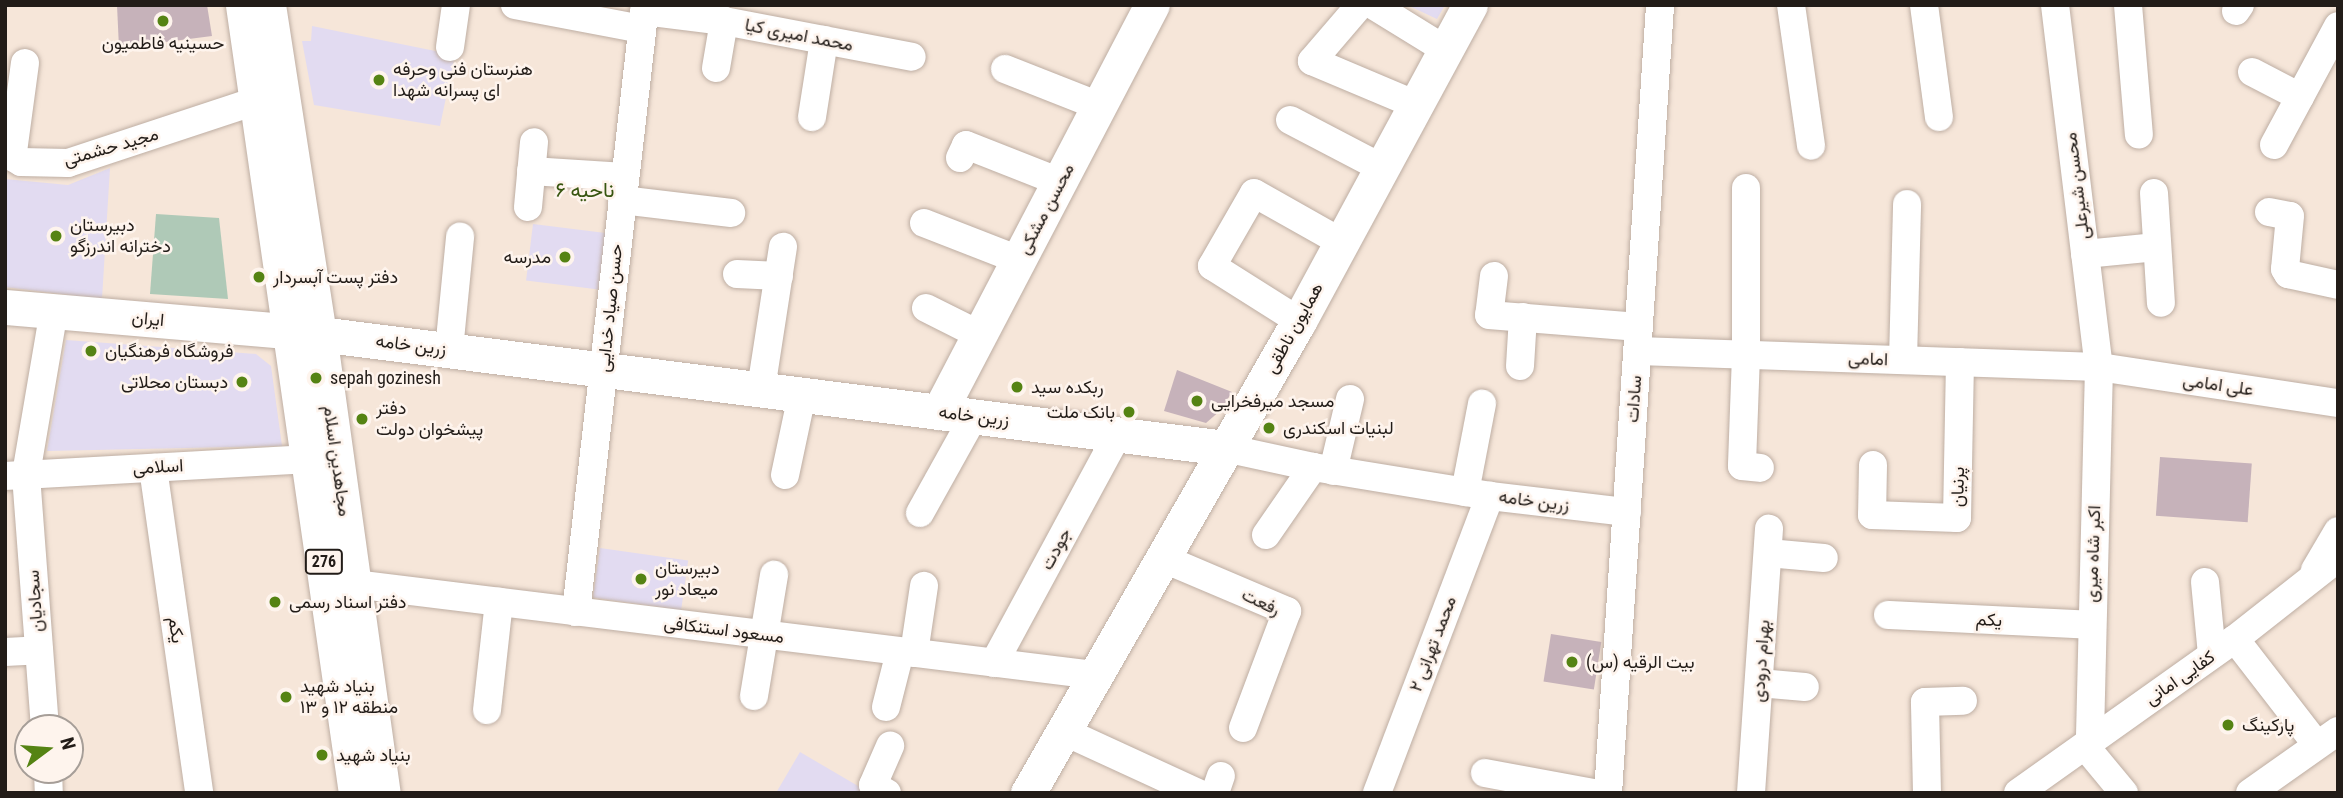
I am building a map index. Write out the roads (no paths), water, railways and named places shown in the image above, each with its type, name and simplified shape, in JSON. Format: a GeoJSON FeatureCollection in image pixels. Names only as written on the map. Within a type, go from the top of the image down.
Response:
{"type":"FeatureCollection","features":[{"type":"Feature","properties":{"kind":"main road","name":"مجاهدین اسلام"},"geometry":{"type":"LineString","coordinates":[[243,5],[258,100],[354,584],[383,793]]}},
{"type":"Feature","properties":{"kind":"main road","name":"مجاهدین اسلام"},"geometry":{"type":"LineString","coordinates":[[268,5],[304,332],[310,459],[356,793]]}},
{"type":"Feature","properties":{"kind":"main road","name":"محسن مشکی"},"geometry":{"type":"LineString","coordinates":[[939,412],[1152,5]]}},
{"type":"Feature","properties":{"kind":"main road","name":"همایون ناطقی"},"geometry":{"type":"LineString","coordinates":[[1027,793],[1299,321],[1470,5]]}},
{"type":"Feature","properties":{"kind":"main road","name":"ایران"},"geometry":{"type":"LineString","coordinates":[[5,307],[304,332]]}},
{"type":"Feature","properties":{"kind":"main road","name":"زرین خامه"},"geometry":{"type":"LineString","coordinates":[[304,332],[1225,448]]}},
{"type":"Feature","properties":{"kind":"street"},"geometry":{"type":"LineString","coordinates":[[450,47],[456,5]]}},
{"type":"Feature","properties":{"kind":"street","name":"محمد امیری کیا"},"geometry":{"type":"LineString","coordinates":[[515,5],[644,15],[716,15],[912,57]]}},
{"type":"Feature","properties":{"kind":"street"},"geometry":{"type":"LineString","coordinates":[[1360,5],[1312,61],[1416,105]]}},
{"type":"Feature","properties":{"kind":"street"},"geometry":{"type":"LineString","coordinates":[[1373,5],[1446,50]]}},
{"type":"Feature","properties":{"kind":"street","name":"سادات"},"geometry":{"type":"LineString","coordinates":[[1608,793],[1660,5]]}},
{"type":"Feature","properties":{"kind":"street"},"geometry":{"type":"LineString","coordinates":[[1791,5],[1811,146]]}},
{"type":"Feature","properties":{"kind":"street"},"geometry":{"type":"LineString","coordinates":[[1924,5],[1939,117]]}},
{"type":"Feature","properties":{"kind":"street","name":"محسن شیرعلی"},"geometry":{"type":"LineString","coordinates":[[2055,5],[2099,367]]}},
{"type":"Feature","properties":{"kind":"street"},"geometry":{"type":"LineString","coordinates":[[2128,5],[2139,135]]}},
{"type":"Feature","properties":{"kind":"street"},"geometry":{"type":"LineString","coordinates":[[2322,5],[2338,14]]}},
{"type":"Feature","properties":{"kind":"street","name":"حسن صیاد خدایی"},"geometry":{"type":"LineString","coordinates":[[576,612],[644,15]]}},
{"type":"Feature","properties":{"kind":"street"},"geometry":{"type":"LineString","coordinates":[[716,15],[716,68]]}},
{"type":"Feature","properties":{"kind":"street"},"geometry":{"type":"LineString","coordinates":[[2274,145],[2338,26]]}},
{"type":"Feature","properties":{"kind":"street"},"geometry":{"type":"LineString","coordinates":[[811,117],[824,40]]}},
{"type":"Feature","properties":{"kind":"street","name":"مجید حشمتی"},"geometry":{"type":"LineString","coordinates":[[25,63],[13,152],[14,158],[21,162],[68,163],[258,100]]}},
{"type":"Feature","properties":{"kind":"street"},"geometry":{"type":"LineString","coordinates":[[1005,69],[1099,106]]}},
{"type":"Feature","properties":{"kind":"street"},"geometry":{"type":"LineString","coordinates":[[2252,72],[2300,97]]}},
{"type":"Feature","properties":{"kind":"street"},"geometry":{"type":"LineString","coordinates":[[1290,120],[1380,167]]}},
{"type":"Feature","properties":{"kind":"street"},"geometry":{"type":"LineString","coordinates":[[528,207],[534,142]]}},
{"type":"Feature","properties":{"kind":"street"},"geometry":{"type":"LineString","coordinates":[[960,158],[967,145],[1060,181]]}},
{"type":"Feature","properties":{"kind":"street"},"geometry":{"type":"LineString","coordinates":[[531,171],[731,213]]}},
{"type":"Feature","properties":{"kind":"street"},"geometry":{"type":"LineString","coordinates":[[1746,188],[1746,355],[1742,466],[1760,468]]}},
{"type":"Feature","properties":{"kind":"street"},"geometry":{"type":"LineString","coordinates":[[1299,321],[1212,266],[1254,193],[1341,242]]}},
{"type":"Feature","properties":{"kind":"street"},"geometry":{"type":"LineString","coordinates":[[2154,193],[2161,303]]}},
{"type":"Feature","properties":{"kind":"street"},"geometry":{"type":"LineString","coordinates":[[1903,360],[1907,204]]}},
{"type":"Feature","properties":{"kind":"street"},"geometry":{"type":"LineString","coordinates":[[2269,212],[2290,216],[2285,269],[2288,274],[2338,285]]}},
{"type":"Feature","properties":{"kind":"street"},"geometry":{"type":"LineString","coordinates":[[924,223],[1019,260]]}},
{"type":"Feature","properties":{"kind":"street"},"geometry":{"type":"LineString","coordinates":[[449,350],[460,237]]}},
{"type":"Feature","properties":{"kind":"street"},"geometry":{"type":"LineString","coordinates":[[761,390],[783,247]]}},
{"type":"Feature","properties":{"kind":"street"},"geometry":{"type":"LineString","coordinates":[[2085,254],[2157,247]]}},
{"type":"Feature","properties":{"kind":"street"},"geometry":{"type":"LineString","coordinates":[[737,274],[779,276]]}},
{"type":"Feature","properties":{"kind":"street","name":"امامی"},"geometry":{"type":"LineString","coordinates":[[1494,276],[1489,315],[1523,317],[1638,339],[1746,355],[2099,367]]}},
{"type":"Feature","properties":{"kind":"street"},"geometry":{"type":"LineString","coordinates":[[926,308],[979,335]]}},
{"type":"Feature","properties":{"kind":"street","name":"سجادیان"},"geometry":{"type":"LineString","coordinates":[[44,714],[39,650],[16,475],[54,311]]}},
{"type":"Feature","properties":{"kind":"street"},"geometry":{"type":"LineString","coordinates":[[1520,366],[1523,317]]}},
{"type":"Feature","properties":{"kind":"street","name":"پرنیان"},"geometry":{"type":"LineString","coordinates":[[1873,465],[1872,515],[1957,517],[1960,362]]}},
{"type":"Feature","properties":{"kind":"street","name":"علی امامی"},"geometry":{"type":"LineString","coordinates":[[2099,367],[2338,402]]}},
{"type":"Feature","properties":{"kind":"street","name":"اکبر شاه میری"},"geometry":{"type":"LineString","coordinates":[[2087,744],[2099,367]]}},
{"type":"Feature","properties":{"kind":"street"},"geometry":{"type":"LineString","coordinates":[[785,475],[802,395]]}},
{"type":"Feature","properties":{"kind":"street"},"geometry":{"type":"LineString","coordinates":[[1266,535],[1323,469],[1350,399]]}},
{"type":"Feature","properties":{"kind":"street","name":"محمد تهرانی ۲"},"geometry":{"type":"LineString","coordinates":[[1377,793],[1477,494],[1482,404]]}},
{"type":"Feature","properties":{"kind":"street"},"geometry":{"type":"LineString","coordinates":[[920,513],[974,416]]}},
{"type":"Feature","properties":{"kind":"street","name":"جودت"},"geometry":{"type":"LineString","coordinates":[[994,663],[1118,434]]}},
{"type":"Feature","properties":{"kind":"street","name":"زرین خامه"},"geometry":{"type":"LineString","coordinates":[[1225,448],[1323,469],[1477,494],[1627,512]]}},
{"type":"Feature","properties":{"kind":"street","name":"اسلامی"},"geometry":{"type":"LineString","coordinates":[[16,475],[310,459]]}},
{"type":"Feature","properties":{"kind":"street","name":"یکم"},"geometry":{"type":"LineString","coordinates":[[153,468],[200,793]]}},
{"type":"Feature","properties":{"kind":"street"},"geometry":{"type":"LineString","coordinates":[[2309,578],[2338,531]]}},
{"type":"Feature","properties":{"kind":"street","name":"بهرام درودی"},"geometry":{"type":"LineString","coordinates":[[1751,793],[1768,541],[1824,558]]}},
{"type":"Feature","properties":{"kind":"street","name":"رفعت"},"geometry":{"type":"LineString","coordinates":[[1162,558],[1287,611],[1243,728]]}},
{"type":"Feature","properties":{"kind":"street","name":"کفایی امانی"},"geometry":{"type":"LineString","coordinates":[[2018,793],[2235,639],[2309,578],[2338,558]]}},
{"type":"Feature","properties":{"kind":"street"},"geometry":{"type":"LineString","coordinates":[[754,696],[774,575]]}},
{"type":"Feature","properties":{"kind":"street"},"geometry":{"type":"LineString","coordinates":[[2205,582],[2212,655]]}},
{"type":"Feature","properties":{"kind":"street","name":"مسعود استنکافی"},"geometry":{"type":"LineString","coordinates":[[354,584],[1095,675]]}},
{"type":"Feature","properties":{"kind":"street"},"geometry":{"type":"LineString","coordinates":[[886,707],[907,652],[924,586]]}},
{"type":"Feature","properties":{"kind":"street"},"geometry":{"type":"LineString","coordinates":[[487,710],[499,602]]}},
{"type":"Feature","properties":{"kind":"street","name":"یکم"},"geometry":{"type":"LineString","coordinates":[[1888,615],[2091,625]]}},
{"type":"Feature","properties":{"kind":"street"},"geometry":{"type":"LineString","coordinates":[[2235,639],[2328,738],[2250,793]]}},
{"type":"Feature","properties":{"kind":"street"},"geometry":{"type":"LineString","coordinates":[[5,652],[39,650]]}},
{"type":"Feature","properties":{"kind":"street"},"geometry":{"type":"LineString","coordinates":[[1759,683],[1805,687]]}},
{"type":"Feature","properties":{"kind":"street"},"geometry":{"type":"LineString","coordinates":[[1927,793],[1925,702],[1963,701]]}},
{"type":"Feature","properties":{"kind":"street"},"geometry":{"type":"LineString","coordinates":[[1063,731],[1198,793]]}},
{"type":"Feature","properties":{"kind":"street"},"geometry":{"type":"LineString","coordinates":[[2087,744],[2124,793]]}},
{"type":"Feature","properties":{"kind":"street"},"geometry":{"type":"LineString","coordinates":[[887,793],[873,785],[890,746]]}},
{"type":"Feature","properties":{"kind":"street"},"geometry":{"type":"LineString","coordinates":[[1485,773],[1593,793]]}},
{"type":"Feature","properties":{"kind":"place","name":"حسینیه فاطمیون"},"geometry":{"type":"Point","coordinates":[163,21]}},
{"type":"Feature","properties":{"kind":"place","name":"هنرستان فنی وحرفه ای پسرانه شهدا"},"geometry":{"type":"Point","coordinates":[379,80]}},
{"type":"Feature","properties":{"kind":"place","name":"دبیرستان دخترانه اندرزگو"},"geometry":{"type":"Point","coordinates":[56,236]}},
{"type":"Feature","properties":{"kind":"place","name":"مدرسه"},"geometry":{"type":"Point","coordinates":[565,257]}},
{"type":"Feature","properties":{"kind":"place","name":"دفتر پست آبسردار"},"geometry":{"type":"Point","coordinates":[259,277]}},
{"type":"Feature","properties":{"kind":"place","name":"فروشگاه فرهنگیان"},"geometry":{"type":"Point","coordinates":[91,351]}},
{"type":"Feature","properties":{"kind":"place","name":"sepah gozinesh"},"geometry":{"type":"Point","coordinates":[316,378]}},
{"type":"Feature","properties":{"kind":"place","name":"دبستان محلاتی"},"geometry":{"type":"Point","coordinates":[242,382]}},
{"type":"Feature","properties":{"kind":"place","name":"ربکده سید"},"geometry":{"type":"Point","coordinates":[1017,387]}},
{"type":"Feature","properties":{"kind":"place","name":"مسجد میرفخرایی"},"geometry":{"type":"Point","coordinates":[1197,401]}},
{"type":"Feature","properties":{"kind":"place","name":"بانک ملت"},"geometry":{"type":"Point","coordinates":[1129,412]}},
{"type":"Feature","properties":{"kind":"place","name":"دفتر پیشخوان دولت"},"geometry":{"type":"Point","coordinates":[362,419]}},
{"type":"Feature","properties":{"kind":"place","name":"لبنیات اسکندری"},"geometry":{"type":"Point","coordinates":[1269,428]}},
{"type":"Feature","properties":{"kind":"place","name":"دبیرستان میعاد نور"},"geometry":{"type":"Point","coordinates":[641,579]}},
{"type":"Feature","properties":{"kind":"place","name":"دفتر اسناد رسمی"},"geometry":{"type":"Point","coordinates":[275,602]}},
{"type":"Feature","properties":{"kind":"place","name":"بیت الرقیه (س)"},"geometry":{"type":"Point","coordinates":[1572,662]}},
{"type":"Feature","properties":{"kind":"place","name":"بنیاد شهید منطقه ۱۲ و ۱۳"},"geometry":{"type":"Point","coordinates":[286,697]}},
{"type":"Feature","properties":{"kind":"place","name":"پارکینگ"},"geometry":{"type":"Point","coordinates":[2228,725]}},
{"type":"Feature","properties":{"kind":"place","name":"بنیاد شهید"},"geometry":{"type":"Point","coordinates":[322,755]}},
{"type":"Feature","properties":{"kind":"district","name":"ناحیه ۶"},"geometry":{"type":"Point","coordinates":[585,190]}}]}
